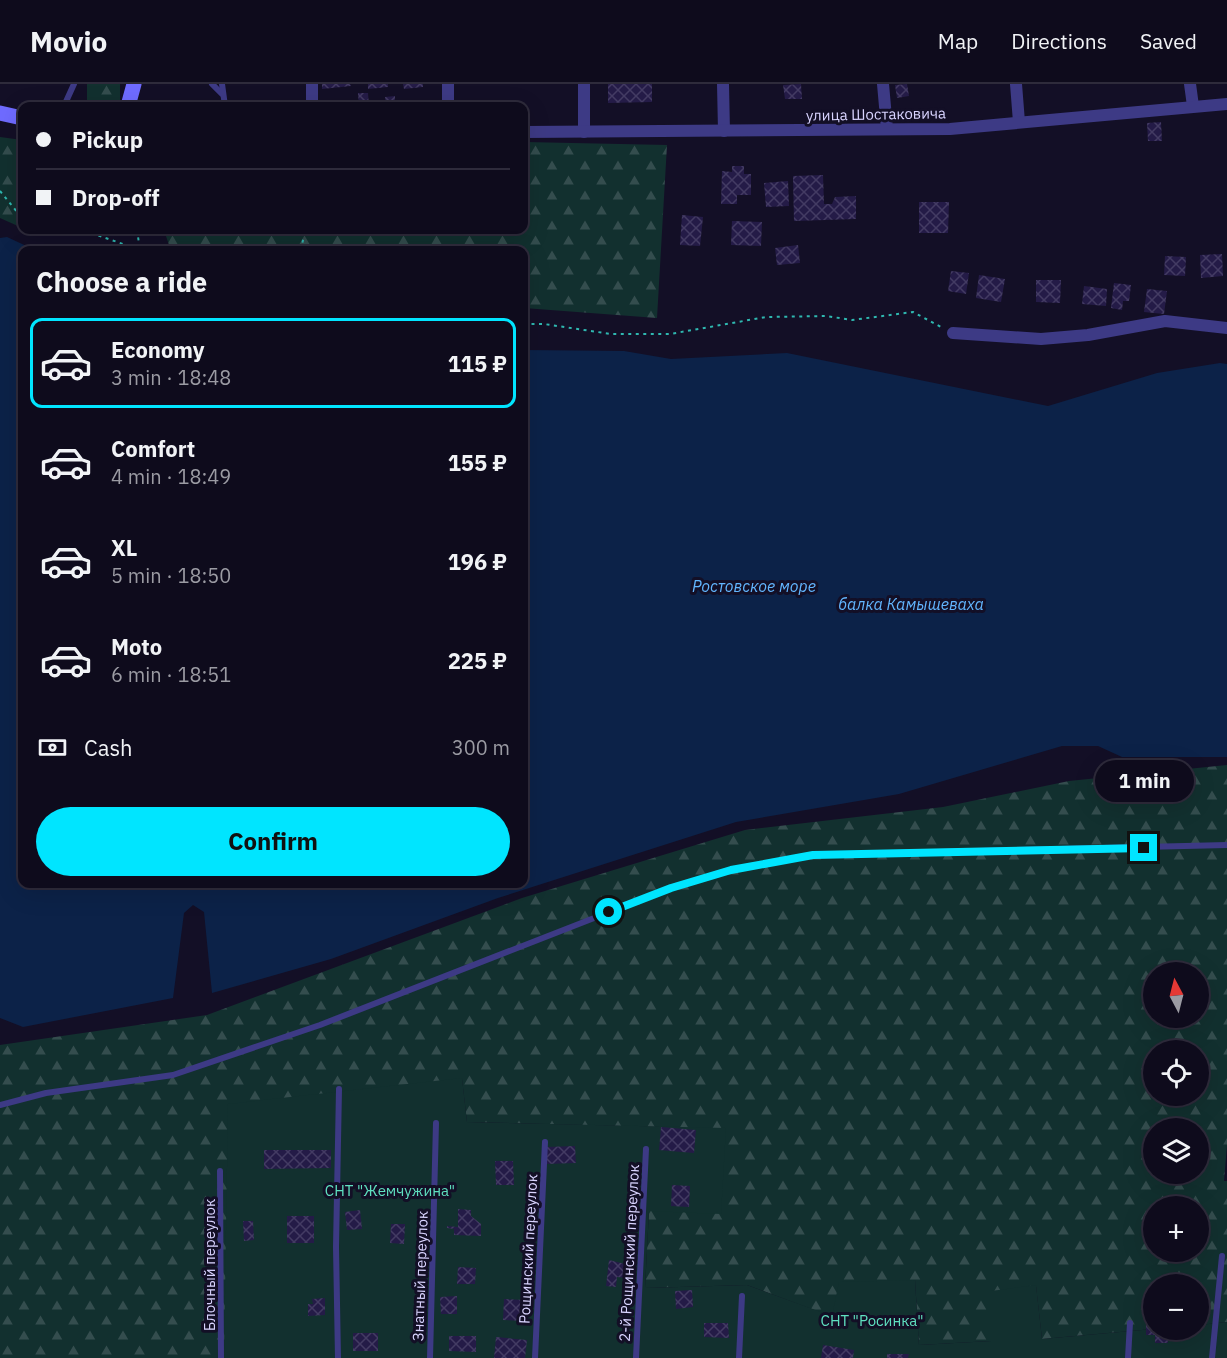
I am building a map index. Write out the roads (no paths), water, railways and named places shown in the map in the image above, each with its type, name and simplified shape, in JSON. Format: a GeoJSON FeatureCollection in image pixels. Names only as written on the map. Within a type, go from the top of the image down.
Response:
{"type":"FeatureCollection","features":[{"type":"Feature","properties":{"kind":"main road"},"geometry":{"type":"LineString","coordinates":[[129,102],[134,84]]}},
{"type":"Feature","properties":{"kind":"main road"},"geometry":{"type":"LineString","coordinates":[[0,113],[18,117]]}},
{"type":"Feature","properties":{"kind":"street"},"geometry":{"type":"LineString","coordinates":[[312,84],[312,102]]}},
{"type":"Feature","properties":{"kind":"street"},"geometry":{"type":"LineString","coordinates":[[448,84],[448,102]]}},
{"type":"Feature","properties":{"kind":"street"},"geometry":{"type":"LineString","coordinates":[[584,84],[584,132]]}},
{"type":"Feature","properties":{"kind":"street"},"geometry":{"type":"LineString","coordinates":[[723,84],[723,131]]}},
{"type":"Feature","properties":{"kind":"street"},"geometry":{"type":"LineString","coordinates":[[883,84],[887,129]]}},
{"type":"Feature","properties":{"kind":"street"},"geometry":{"type":"LineString","coordinates":[[1016,84],[1019,122]]}},
{"type":"Feature","properties":{"kind":"street"},"geometry":{"type":"LineString","coordinates":[[1190,84],[1192,106]]}},
{"type":"Feature","properties":{"kind":"street","name":"улица Шостаковича"},"geometry":{"type":"LineString","coordinates":[[528,132],[950,129],[1227,104]]}},
{"type":"Feature","properties":{"kind":"street"},"geometry":{"type":"LineString","coordinates":[[952,333],[1041,339],[1088,335],[1165,321],[1227,328]]}},
{"type":"Feature","properties":{"kind":"lane"},"geometry":{"type":"LineString","coordinates":[[66,102],[74,84]]}},
{"type":"Feature","properties":{"kind":"lane"},"geometry":{"type":"LineString","coordinates":[[212,84],[222,94]]}},
{"type":"Feature","properties":{"kind":"lane"},"geometry":{"type":"LineString","coordinates":[[222,84],[224,102]]}},
{"type":"Feature","properties":{"kind":"lane"},"geometry":{"type":"LineString","coordinates":[[0,1105],[46,1093],[174,1075],[320,1026],[671,888],[769,861],[813,855],[1227,845]]}},
{"type":"Feature","properties":{"kind":"lane"},"geometry":{"type":"LineString","coordinates":[[338,1358],[336,1247],[339,1089]]}},
{"type":"Feature","properties":{"kind":"lane","name":"Знатный переулок"},"geometry":{"type":"LineString","coordinates":[[430,1358],[436,1123]]}},
{"type":"Feature","properties":{"kind":"lane","name":"Рощинский переулок"},"geometry":{"type":"LineString","coordinates":[[535,1358],[545,1142]]}},
{"type":"Feature","properties":{"kind":"lane","name":"2-й Рощинский переулок"},"geometry":{"type":"LineString","coordinates":[[636,1358],[646,1149]]}},
{"type":"Feature","properties":{"kind":"lane","name":"Блочный переулок"},"geometry":{"type":"LineString","coordinates":[[220,1171],[221,1358]]}},
{"type":"Feature","properties":{"kind":"lane"},"geometry":{"type":"LineString","coordinates":[[1212,1358],[1222,1256]]}},
{"type":"Feature","properties":{"kind":"lane"},"geometry":{"type":"LineString","coordinates":[[739,1358],[742,1296]]}},
{"type":"Feature","properties":{"kind":"lane"},"geometry":{"type":"LineString","coordinates":[[1128,1358],[1130,1323]]}},
{"type":"Feature","properties":{"kind":"water","name":"Ростовское море"},"geometry":{"type":"Polygon","coordinates":[[[7,237],[26,246],[18,246],[18,888],[528,888],[528,350],[624,351],[671,359],[787,353],[1048,406],[1157,373],[1220,363],[1227,364],[1227,757],[1122,757],[1098,746],[1062,746],[899,794],[736,822],[498,898],[331,959],[212,993],[204,912],[193,905],[184,913],[173,998],[23,1027],[0,1018],[0,238],[7,237]]]}},
{"type":"Feature","properties":{"kind":"water label","name":"балка Камышеваха"},"geometry":{"type":"Point","coordinates":[911,604]}},
{"type":"Feature","properties":{"kind":"park label","name":"СНТ \"Жемчужина\""},"geometry":{"type":"Point","coordinates":[390,1190]}},
{"type":"Feature","properties":{"kind":"park label","name":"СНТ \"Росинка\""},"geometry":{"type":"Point","coordinates":[872,1320]}}]}
